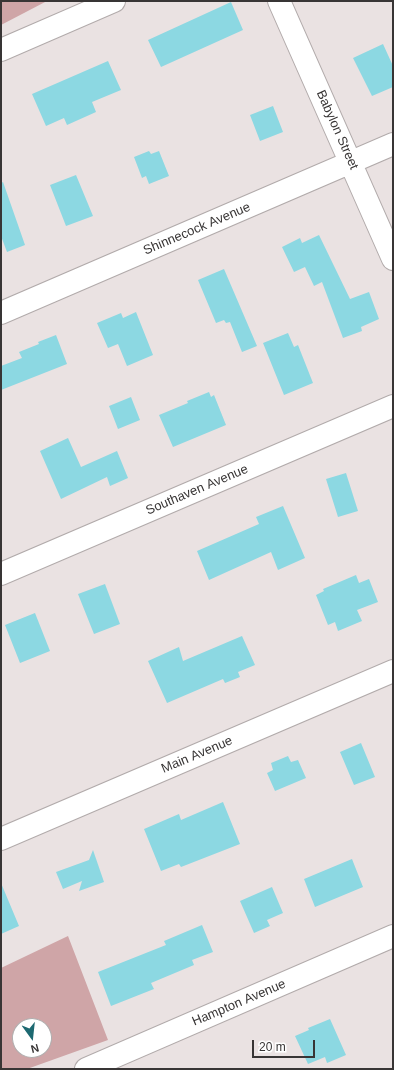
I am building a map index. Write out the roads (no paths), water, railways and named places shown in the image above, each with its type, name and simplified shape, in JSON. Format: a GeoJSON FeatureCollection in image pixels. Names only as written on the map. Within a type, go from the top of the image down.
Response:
{"type":"FeatureCollection","features":[{"type":"Feature","properties":{"kind":"street"},"geometry":{"type":"LineString","coordinates":[[1,50],[114,1]]}},
{"type":"Feature","properties":{"kind":"street","name":"Babylon Street"},"geometry":{"type":"LineString","coordinates":[[279,1],[352,162],[393,259]]}},
{"type":"Feature","properties":{"kind":"street","name":"Shinnecock Avenue"},"geometry":{"type":"LineString","coordinates":[[1,313],[393,144]]}},
{"type":"Feature","properties":{"kind":"street","name":"Southaven Avenue"},"geometry":{"type":"LineString","coordinates":[[1,574],[393,406]]}},
{"type":"Feature","properties":{"kind":"street","name":"Main Avenue"},"geometry":{"type":"LineString","coordinates":[[1,839],[393,671]]}},
{"type":"Feature","properties":{"kind":"street","name":"Hampton Avenue"},"geometry":{"type":"LineString","coordinates":[[86,1069],[393,936]]}}]}
